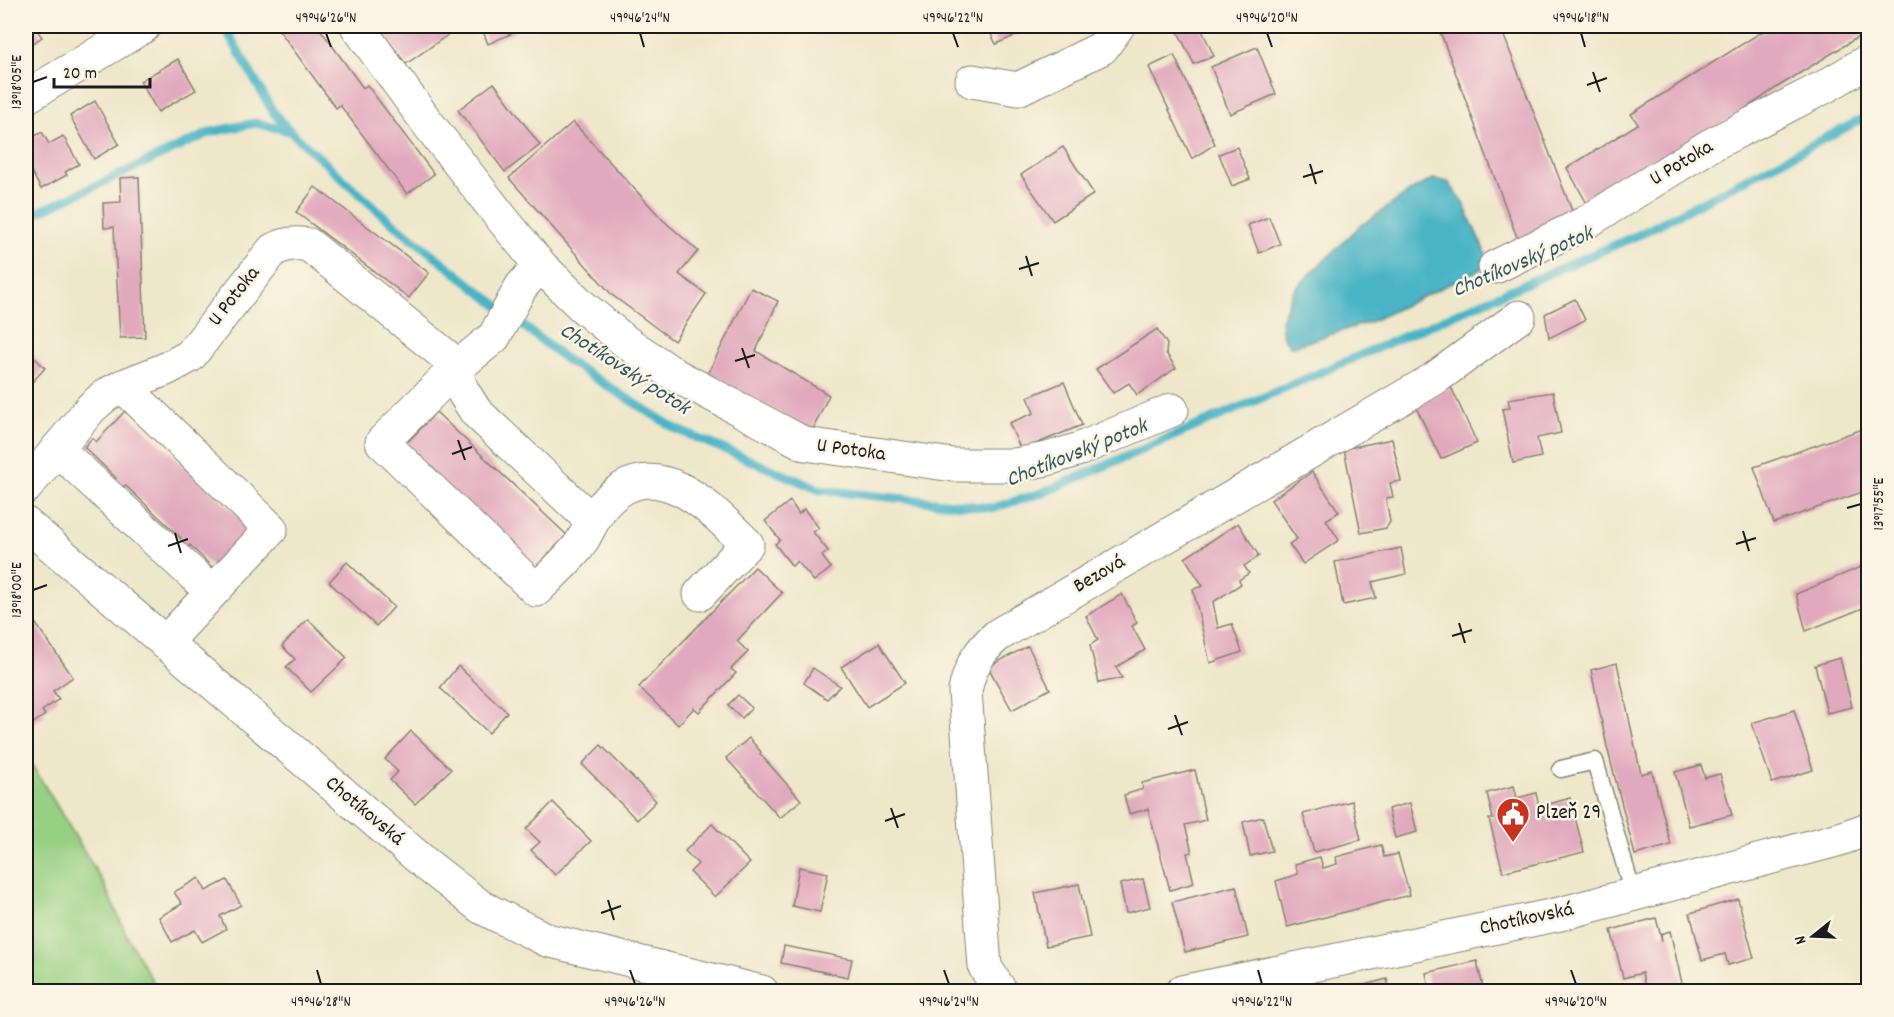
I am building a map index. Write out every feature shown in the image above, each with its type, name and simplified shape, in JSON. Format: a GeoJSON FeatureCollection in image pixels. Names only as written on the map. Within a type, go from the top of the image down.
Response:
{"type":"FeatureCollection","features":[{"type":"Feature","properties":{"kind":"street"},"geometry":{"type":"LineString","coordinates":[[26,97],[144,26]]}},
{"type":"Feature","properties":{"kind":"street","name":"U Potoka"},"geometry":{"type":"LineString","coordinates":[[357,26],[426,121],[500,216],[530,276],[582,306],[626,342],[675,375],[805,444],[953,465],[1015,465],[1047,459],[1080,449],[1172,410]]}},
{"type":"Feature","properties":{"kind":"street"},"geometry":{"type":"LineString","coordinates":[[972,81],[1018,89],[1102,48],[1118,26]]}},
{"type":"Feature","properties":{"kind":"street","name":"U Potoka"},"geometry":{"type":"LineString","coordinates":[[1495,267],[1585,223],[1709,146],[1828,85],[1869,61]]}},
{"type":"Feature","properties":{"kind":"street","name":"U Potoka"},"geometry":{"type":"LineString","coordinates":[[26,487],[90,408],[106,395],[123,386],[157,374],[190,356],[273,250],[297,243],[309,245],[446,356],[455,369],[462,390],[476,412],[592,521]]}},
{"type":"Feature","properties":{"kind":"street"},"geometry":{"type":"LineString","coordinates":[[530,276],[494,337],[455,369],[382,442],[536,590],[579,546],[592,521],[608,500],[626,487],[638,483],[655,481],[670,484],[710,507],[747,544],[700,594]]}},
{"type":"Feature","properties":{"kind":"street","name":"Bezová"},"geometry":{"type":"LineString","coordinates":[[1001,992],[985,967],[965,691],[973,661],[983,647],[998,635],[1434,379],[1519,317]]}},
{"type":"Feature","properties":{"kind":"street"},"geometry":{"type":"LineString","coordinates":[[123,386],[271,529],[165,643]]}},
{"type":"Feature","properties":{"kind":"street"},"geometry":{"type":"LineString","coordinates":[[57,449],[212,592]]}},
{"type":"Feature","properties":{"kind":"street","name":"Chotíkovská"},"geometry":{"type":"LineString","coordinates":[[26,524],[427,866],[481,907],[547,940],[762,992]]}},
{"type":"Feature","properties":{"kind":"street","name":"Chotíkovská"},"geometry":{"type":"LineString","coordinates":[[1182,992],[1560,914],[1840,839],[1869,829]]}},
{"type":"Feature","properties":{"kind":"lane"},"geometry":{"type":"LineString","coordinates":[[1561,769],[1595,761],[1634,894]]}},
{"type":"Feature","properties":{"kind":"green space"},"geometry":{"type":"Polygon","coordinates":[[[26,755],[104,884],[128,938],[158,991],[26,991],[26,755]]]}},
{"type":"Feature","properties":{"kind":"water"},"geometry":{"type":"Polygon","coordinates":[[[1433,179],[1448,182],[1462,201],[1488,259],[1481,269],[1370,322],[1291,347],[1283,337],[1281,321],[1294,290],[1360,226],[1414,189],[1433,179]]]}},
{"type":"Feature","properties":{"kind":"building"},"geometry":{"type":"Polygon","coordinates":[[[26,26],[34,26],[42,37],[27,47],[26,44],[26,26]]]}},
{"type":"Feature","properties":{"kind":"building"},"geometry":{"type":"Polygon","coordinates":[[[276,26],[318,26],[363,88],[367,85],[434,174],[407,194],[340,105],[336,108],[276,26]]]}},
{"type":"Feature","properties":{"kind":"building"},"geometry":{"type":"Polygon","coordinates":[[[377,26],[443,26],[449,34],[406,64],[377,26]]]}},
{"type":"Feature","properties":{"kind":"building"},"geometry":{"type":"Polygon","coordinates":[[[481,26],[512,26],[515,32],[488,44],[481,26]]]}},
{"type":"Feature","properties":{"kind":"building"},"geometry":{"type":"Polygon","coordinates":[[[987,26],[1025,26],[1028,30],[996,44],[987,26]]]}},
{"type":"Feature","properties":{"kind":"building"},"geometry":{"type":"Polygon","coordinates":[[[1175,26],[1200,26],[1214,56],[1194,64],[1175,26]]]}},
{"type":"Feature","properties":{"kind":"building"},"geometry":{"type":"Polygon","coordinates":[[[1438,26],[1500,26],[1574,216],[1518,240],[1438,26]]]}},
{"type":"Feature","properties":{"kind":"building"},"geometry":{"type":"Polygon","coordinates":[[[1771,26],[1789,26],[1790,29],[1795,26],[1868,26],[1868,31],[1779,86],[1664,163],[1589,207],[1567,168],[1638,124],[1631,114],[1771,26]]]}},
{"type":"Feature","properties":{"kind":"building"},"geometry":{"type":"Polygon","coordinates":[[[1257,47],[1276,94],[1230,114],[1211,67],[1257,47]]]}},
{"type":"Feature","properties":{"kind":"building"},"geometry":{"type":"Polygon","coordinates":[[[1174,55],[1215,144],[1192,159],[1149,67],[1174,55]]]}},
{"type":"Feature","properties":{"kind":"building"},"geometry":{"type":"Polygon","coordinates":[[[178,59],[196,90],[158,112],[140,81],[178,59]]]}},
{"type":"Feature","properties":{"kind":"building"},"geometry":{"type":"Polygon","coordinates":[[[494,83],[540,145],[505,172],[458,110],[494,83]]]}},
{"type":"Feature","properties":{"kind":"building"},"geometry":{"type":"Polygon","coordinates":[[[95,101],[119,144],[94,159],[70,116],[95,101]]]}},
{"type":"Feature","properties":{"kind":"building"},"geometry":{"type":"Polygon","coordinates":[[[573,122],[663,220],[698,251],[679,274],[706,294],[674,341],[612,295],[509,178],[573,122]]]}},
{"type":"Feature","properties":{"kind":"building"},"geometry":{"type":"Polygon","coordinates":[[[42,132],[49,144],[63,136],[79,164],[65,172],[67,175],[41,189],[26,162],[26,141],[42,132]]]}},
{"type":"Feature","properties":{"kind":"building"},"geometry":{"type":"Polygon","coordinates":[[[1063,147],[1094,194],[1053,221],[1021,175],[1063,147]]]}},
{"type":"Feature","properties":{"kind":"building"},"geometry":{"type":"Polygon","coordinates":[[[1237,147],[1250,179],[1232,186],[1219,154],[1237,147]]]}},
{"type":"Feature","properties":{"kind":"building"},"geometry":{"type":"Polygon","coordinates":[[[139,177],[145,337],[120,338],[114,227],[104,228],[103,203],[121,202],[120,178],[139,177]]]}},
{"type":"Feature","properties":{"kind":"building"},"geometry":{"type":"Polygon","coordinates":[[[315,187],[429,273],[409,298],[296,212],[315,187]]]}},
{"type":"Feature","properties":{"kind":"building"},"geometry":{"type":"Polygon","coordinates":[[[1269,217],[1280,244],[1259,253],[1248,225],[1269,217]]]}},
{"type":"Feature","properties":{"kind":"building"},"geometry":{"type":"Polygon","coordinates":[[[751,288],[778,301],[756,351],[829,395],[813,429],[707,375],[751,288]]]}},
{"type":"Feature","properties":{"kind":"building"},"geometry":{"type":"Polygon","coordinates":[[[1575,299],[1585,320],[1549,338],[1545,314],[1575,299]]]}},
{"type":"Feature","properties":{"kind":"building"},"geometry":{"type":"Polygon","coordinates":[[[1157,329],[1167,344],[1166,353],[1176,368],[1137,395],[1129,383],[1113,393],[1096,369],[1157,329]]]}},
{"type":"Feature","properties":{"kind":"building"},"geometry":{"type":"Polygon","coordinates":[[[26,349],[45,368],[26,389],[26,349]]]}},
{"type":"Feature","properties":{"kind":"building"},"geometry":{"type":"Polygon","coordinates":[[[1064,382],[1082,425],[1021,450],[1009,423],[1034,413],[1028,397],[1064,382]]]}},
{"type":"Feature","properties":{"kind":"building"},"geometry":{"type":"Polygon","coordinates":[[[1451,387],[1477,443],[1441,459],[1415,405],[1451,387]]]}},
{"type":"Feature","properties":{"kind":"building"},"geometry":{"type":"Polygon","coordinates":[[[1553,392],[1561,433],[1537,438],[1541,457],[1513,463],[1502,409],[1510,408],[1508,399],[1553,392]]]}},
{"type":"Feature","properties":{"kind":"building"},"geometry":{"type":"Polygon","coordinates":[[[125,411],[256,532],[218,573],[190,545],[186,550],[177,542],[181,538],[125,485],[121,490],[112,482],[116,478],[84,447],[92,438],[96,442],[125,411]]]}},
{"type":"Feature","properties":{"kind":"building"},"geometry":{"type":"Polygon","coordinates":[[[436,412],[570,538],[561,547],[558,544],[532,571],[403,448],[406,438],[409,441],[436,412]]]}},
{"type":"Feature","properties":{"kind":"building"},"geometry":{"type":"Polygon","coordinates":[[[1868,427],[1868,490],[1774,523],[1754,467],[1868,427]]]}},
{"type":"Feature","properties":{"kind":"building"},"geometry":{"type":"Polygon","coordinates":[[[1392,439],[1401,481],[1390,483],[1393,497],[1386,498],[1390,522],[1386,528],[1361,533],[1344,449],[1392,439]]]}},
{"type":"Feature","properties":{"kind":"building"},"geometry":{"type":"Polygon","coordinates":[[[1312,472],[1339,512],[1326,520],[1339,540],[1303,564],[1289,544],[1297,539],[1271,500],[1312,472]]]}},
{"type":"Feature","properties":{"kind":"building"},"geometry":{"type":"Polygon","coordinates":[[[790,501],[799,514],[804,509],[819,528],[813,532],[828,551],[822,556],[831,568],[814,581],[797,561],[792,566],[775,544],[780,540],[765,521],[790,501]]]}},
{"type":"Feature","properties":{"kind":"building"},"geometry":{"type":"Polygon","coordinates":[[[1238,523],[1259,556],[1244,566],[1249,573],[1239,580],[1241,584],[1213,602],[1218,628],[1232,624],[1242,652],[1210,663],[1193,589],[1203,586],[1185,558],[1238,523]]]}},
{"type":"Feature","properties":{"kind":"building"},"geometry":{"type":"Polygon","coordinates":[[[1401,548],[1406,574],[1372,582],[1376,598],[1343,605],[1335,562],[1401,548]]]}},
{"type":"Feature","properties":{"kind":"building"},"geometry":{"type":"Polygon","coordinates":[[[347,562],[394,607],[376,626],[329,582],[347,562]]]}},
{"type":"Feature","properties":{"kind":"building"},"geometry":{"type":"Polygon","coordinates":[[[1868,564],[1868,606],[1806,631],[1796,594],[1868,564]]]}},
{"type":"Feature","properties":{"kind":"building"},"geometry":{"type":"Polygon","coordinates":[[[755,567],[782,593],[737,641],[748,652],[731,669],[736,673],[699,712],[694,708],[678,725],[639,687],[755,567]]]}},
{"type":"Feature","properties":{"kind":"building"},"geometry":{"type":"Polygon","coordinates":[[[1122,594],[1137,623],[1132,626],[1145,650],[1116,667],[1122,678],[1099,683],[1090,645],[1098,640],[1086,616],[1122,594]]]}},
{"type":"Feature","properties":{"kind":"building"},"geometry":{"type":"Polygon","coordinates":[[[308,619],[347,658],[311,692],[286,667],[295,659],[282,646],[308,619]]]}},
{"type":"Feature","properties":{"kind":"building"},"geometry":{"type":"Polygon","coordinates":[[[36,624],[73,677],[53,691],[59,699],[42,711],[45,715],[26,728],[26,631],[36,624]]]}},
{"type":"Feature","properties":{"kind":"building"},"geometry":{"type":"Polygon","coordinates":[[[879,643],[905,683],[867,707],[841,667],[879,643]]]}},
{"type":"Feature","properties":{"kind":"building"},"geometry":{"type":"Polygon","coordinates":[[[1028,646],[1050,689],[1012,710],[988,667],[1028,646]]]}},
{"type":"Feature","properties":{"kind":"building"},"geometry":{"type":"Polygon","coordinates":[[[1840,658],[1852,707],[1827,713],[1815,665],[1840,658]]]}},
{"type":"Feature","properties":{"kind":"building"},"geometry":{"type":"Polygon","coordinates":[[[1617,663],[1641,774],[1652,771],[1671,845],[1635,855],[1607,747],[1591,670],[1617,663]]]}},
{"type":"Feature","properties":{"kind":"building"},"geometry":{"type":"Polygon","coordinates":[[[458,666],[507,712],[489,733],[440,688],[458,666]]]}},
{"type":"Feature","properties":{"kind":"building"},"geometry":{"type":"Polygon","coordinates":[[[813,668],[840,686],[827,699],[804,683],[813,668]]]}},
{"type":"Feature","properties":{"kind":"building"},"geometry":{"type":"Polygon","coordinates":[[[738,695],[752,708],[742,718],[728,705],[738,695]]]}},
{"type":"Feature","properties":{"kind":"building"},"geometry":{"type":"Polygon","coordinates":[[[1794,710],[1813,770],[1772,783],[1752,723],[1794,710]]]}},
{"type":"Feature","properties":{"kind":"building"},"geometry":{"type":"Polygon","coordinates":[[[411,731],[451,769],[415,804],[390,780],[398,772],[385,759],[411,731]]]}},
{"type":"Feature","properties":{"kind":"building"},"geometry":{"type":"Polygon","coordinates":[[[749,738],[761,752],[760,754],[801,800],[780,818],[726,758],[749,738]]]}},
{"type":"Feature","properties":{"kind":"building"},"geometry":{"type":"Polygon","coordinates":[[[601,745],[656,801],[637,820],[582,764],[601,745]]]}},
{"type":"Feature","properties":{"kind":"building"},"geometry":{"type":"Polygon","coordinates":[[[1701,765],[1705,778],[1720,774],[1732,815],[1689,826],[1675,772],[1701,765]]]}},
{"type":"Feature","properties":{"kind":"building"},"geometry":{"type":"Polygon","coordinates":[[[1195,770],[1206,820],[1185,825],[1192,852],[1187,853],[1194,883],[1170,890],[1148,809],[1129,814],[1124,795],[1143,789],[1142,783],[1195,770]]]}},
{"type":"Feature","properties":{"kind":"building"},"geometry":{"type":"Polygon","coordinates":[[[1514,786],[1517,798],[1536,793],[1539,807],[1570,798],[1584,852],[1503,872],[1489,819],[1493,819],[1487,793],[1514,786]]]}},
{"type":"Feature","properties":{"kind":"building"},"geometry":{"type":"Polygon","coordinates":[[[1352,801],[1361,840],[1314,852],[1303,814],[1352,801]]]}},
{"type":"Feature","properties":{"kind":"building"},"geometry":{"type":"Polygon","coordinates":[[[553,802],[591,841],[555,875],[531,850],[540,842],[526,829],[553,802]]]}},
{"type":"Feature","properties":{"kind":"building"},"geometry":{"type":"Polygon","coordinates":[[[1410,803],[1417,832],[1395,838],[1388,809],[1410,803]]]}},
{"type":"Feature","properties":{"kind":"building"},"geometry":{"type":"Polygon","coordinates":[[[1263,817],[1272,851],[1250,856],[1243,822],[1263,817]]]}},
{"type":"Feature","properties":{"kind":"building"},"geometry":{"type":"Polygon","coordinates":[[[712,824],[750,863],[715,897],[690,872],[698,864],[685,851],[712,824]]]}},
{"type":"Feature","properties":{"kind":"building"},"geometry":{"type":"Polygon","coordinates":[[[1381,845],[1384,857],[1398,854],[1410,895],[1287,927],[1276,881],[1298,874],[1295,864],[1320,857],[1323,868],[1337,864],[1336,857],[1381,845]]]}},
{"type":"Feature","properties":{"kind":"building"},"geometry":{"type":"Polygon","coordinates":[[[799,867],[828,873],[820,912],[792,906],[799,867]]]}},
{"type":"Feature","properties":{"kind":"building"},"geometry":{"type":"Polygon","coordinates":[[[199,878],[206,891],[227,880],[241,905],[220,916],[226,929],[202,942],[195,930],[172,942],[159,917],[182,904],[174,892],[199,878]]]}},
{"type":"Feature","properties":{"kind":"building"},"geometry":{"type":"Polygon","coordinates":[[[1143,879],[1150,907],[1126,913],[1120,884],[1143,879]]]}},
{"type":"Feature","properties":{"kind":"building"},"geometry":{"type":"Polygon","coordinates":[[[1079,884],[1090,937],[1046,946],[1035,893],[1079,884]]]}},
{"type":"Feature","properties":{"kind":"building"},"geometry":{"type":"Polygon","coordinates":[[[1236,886],[1248,937],[1185,952],[1172,902],[1236,886]]]}},
{"type":"Feature","properties":{"kind":"building"},"geometry":{"type":"Polygon","coordinates":[[[1738,899],[1754,958],[1728,965],[1725,954],[1702,960],[1690,913],[1738,899]]]}},
{"type":"Feature","properties":{"kind":"building"},"geometry":{"type":"Polygon","coordinates":[[[1656,918],[1662,941],[1661,934],[1670,931],[1682,983],[1646,992],[1642,973],[1623,978],[1611,930],[1656,918]]]}},
{"type":"Feature","properties":{"kind":"building"},"geometry":{"type":"Polygon","coordinates":[[[784,946],[852,959],[848,977],[781,963],[784,946]]]}},
{"type":"Feature","properties":{"kind":"building"},"geometry":{"type":"Polygon","coordinates":[[[1477,961],[1484,992],[1430,992],[1426,973],[1477,961]]]}},
{"type":"Feature","properties":{"kind":"building"},"geometry":{"type":"Polygon","coordinates":[[[1387,979],[1390,992],[1342,991],[1387,979]]]}},
{"type":"Feature","properties":{"kind":"waterway","name":"Chotíkovský potok"},"geometry":{"type":"LineString","coordinates":[[224,26],[273,112],[290,131],[385,217],[568,361],[676,429],[820,490],[992,508],[1042,493],[1638,235],[1868,116]]}},
{"type":"Feature","properties":{"kind":"waterway"},"geometry":{"type":"LineString","coordinates":[[26,218],[211,132],[255,123],[290,131]]}},
{"type":"Feature","properties":{"kind":"place","name":"Plzeň 29"},"geometry":{"type":"Point","coordinates":[1513,843]}}]}
